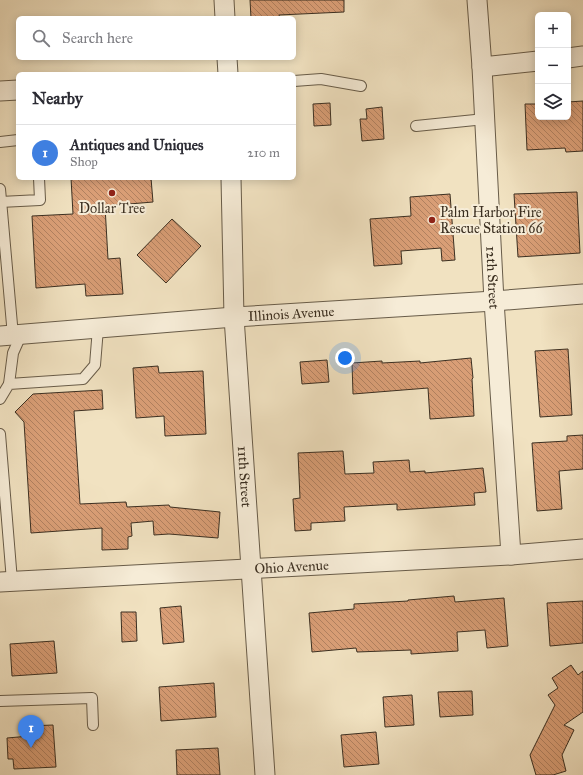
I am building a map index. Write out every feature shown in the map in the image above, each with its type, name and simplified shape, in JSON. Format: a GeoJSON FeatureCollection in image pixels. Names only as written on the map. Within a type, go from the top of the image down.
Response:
{"type":"FeatureCollection","features":[{"type":"Feature","properties":{"kind":"street"},"geometry":{"type":"LineString","coordinates":[[224,0],[225,16]]}},
{"type":"Feature","properties":{"kind":"street","name":"12th Street"},"geometry":{"type":"LineString","coordinates":[[477,0],[485,119],[494,301],[511,554]]}},
{"type":"Feature","properties":{"kind":"street"},"geometry":{"type":"LineString","coordinates":[[571,58],[583,56]]}},
{"type":"Feature","properties":{"kind":"street"},"geometry":{"type":"LineString","coordinates":[[227,60],[228,72]]}},
{"type":"Feature","properties":{"kind":"street"},"geometry":{"type":"LineString","coordinates":[[482,67],[535,61]]}},
{"type":"Feature","properties":{"kind":"street"},"geometry":{"type":"LineString","coordinates":[[0,91],[16,90]]}},
{"type":"Feature","properties":{"kind":"street","name":"11th Street"},"geometry":{"type":"LineString","coordinates":[[231,180],[234,317],[265,775]]}},
{"type":"Feature","properties":{"kind":"street","name":"Illinois Avenue"},"geometry":{"type":"LineString","coordinates":[[11,336],[234,317],[583,294]]}},
{"type":"Feature","properties":{"kind":"street","name":"Ohio Avenue"},"geometry":{"type":"LineString","coordinates":[[6,582],[583,549]]}},
{"type":"Feature","properties":{"kind":"lane"},"geometry":{"type":"LineString","coordinates":[[296,81],[320,79],[361,86]]}},
{"type":"Feature","properties":{"kind":"lane"},"geometry":{"type":"LineString","coordinates":[[416,126],[485,119]]}},
{"type":"Feature","properties":{"kind":"lane"},"geometry":{"type":"LineString","coordinates":[[0,142],[16,140]]}},
{"type":"Feature","properties":{"kind":"lane"},"geometry":{"type":"LineString","coordinates":[[1,202],[40,200],[39,180]]}},
{"type":"Feature","properties":{"kind":"lane"},"geometry":{"type":"LineString","coordinates":[[0,189],[13,353],[9,384],[0,399]]}},
{"type":"Feature","properties":{"kind":"lane"},"geometry":{"type":"LineString","coordinates":[[9,384],[83,379],[95,365],[98,328]]}},
{"type":"Feature","properties":{"kind":"lane"},"geometry":{"type":"LineString","coordinates":[[0,434],[6,582]]}},
{"type":"Feature","properties":{"kind":"lane"},"geometry":{"type":"LineString","coordinates":[[0,701],[92,698],[93,725]]}},
{"type":"Feature","properties":{"kind":"building"},"geometry":{"type":"Polygon","coordinates":[[[250,0],[344,0],[344,12],[279,16],[251,16],[250,0]]]}},
{"type":"Feature","properties":{"kind":"building"},"geometry":{"type":"Polygon","coordinates":[[[583,101],[583,151],[566,152],[565,148],[527,150],[525,104],[535,104],[535,120],[571,120],[571,102],[583,101]]]}},
{"type":"Feature","properties":{"kind":"building"},"geometry":{"type":"Polygon","coordinates":[[[330,103],[331,125],[314,126],[313,104],[330,103]]]}},
{"type":"Feature","properties":{"kind":"building"},"geometry":{"type":"Polygon","coordinates":[[[382,107],[384,139],[362,141],[360,119],[367,119],[366,109],[382,107]]]}},
{"type":"Feature","properties":{"kind":"building"},"geometry":{"type":"Polygon","coordinates":[[[71,180],[151,180],[153,202],[105,206],[108,259],[120,258],[123,294],[86,296],[85,284],[36,288],[32,216],[73,214],[71,180]]]}},
{"type":"Feature","properties":{"kind":"building"},"geometry":{"type":"Polygon","coordinates":[[[577,192],[580,253],[518,257],[514,194],[577,192]]]}},
{"type":"Feature","properties":{"kind":"building"},"geometry":{"type":"Polygon","coordinates":[[[450,194],[455,260],[442,261],[441,248],[401,251],[402,264],[374,266],[370,219],[411,216],[410,197],[450,194]]]}},
{"type":"Feature","properties":{"kind":"building"},"geometry":{"type":"Polygon","coordinates":[[[172,219],[201,246],[166,283],[137,255],[172,219]]]}},
{"type":"Feature","properties":{"kind":"building"},"geometry":{"type":"Polygon","coordinates":[[[568,349],[572,415],[540,417],[535,351],[568,349]]]}},
{"type":"Feature","properties":{"kind":"building"},"geometry":{"type":"Polygon","coordinates":[[[471,358],[474,416],[430,419],[428,388],[353,394],[352,363],[420,361],[420,363],[471,358]]]}},
{"type":"Feature","properties":{"kind":"building"},"geometry":{"type":"Polygon","coordinates":[[[327,360],[329,382],[302,384],[300,362],[327,360]]]}},
{"type":"Feature","properties":{"kind":"building"},"geometry":{"type":"Polygon","coordinates":[[[158,366],[159,373],[203,371],[206,434],[165,436],[164,416],[136,418],[133,368],[158,366]]]}},
{"type":"Feature","properties":{"kind":"building"},"geometry":{"type":"Polygon","coordinates":[[[102,390],[103,409],[74,411],[80,504],[126,502],[127,507],[169,505],[170,507],[220,512],[218,538],[169,534],[154,535],[153,521],[131,523],[132,536],[128,537],[128,549],[102,550],[102,528],[31,533],[24,422],[15,412],[33,394],[102,390]]]}},
{"type":"Feature","properties":{"kind":"building"},"geometry":{"type":"Polygon","coordinates":[[[583,435],[583,469],[559,471],[562,509],[537,511],[532,443],[567,441],[567,436],[583,435]]]}},
{"type":"Feature","properties":{"kind":"building"},"geometry":{"type":"Polygon","coordinates":[[[343,451],[345,474],[374,473],[373,462],[409,460],[410,472],[425,471],[425,473],[483,468],[486,492],[474,493],[475,505],[397,510],[397,504],[344,507],[345,521],[311,523],[311,530],[295,531],[293,499],[300,498],[298,453],[343,451]]]}},
{"type":"Feature","properties":{"kind":"building"},"geometry":{"type":"Polygon","coordinates":[[[454,596],[455,602],[504,598],[508,646],[487,648],[485,630],[457,632],[458,651],[411,654],[411,650],[357,652],[356,648],[312,652],[309,613],[354,609],[354,604],[408,601],[454,596]]]}},
{"type":"Feature","properties":{"kind":"building"},"geometry":{"type":"Polygon","coordinates":[[[583,601],[583,643],[550,646],[547,603],[583,601]]]}},
{"type":"Feature","properties":{"kind":"building"},"geometry":{"type":"Polygon","coordinates":[[[181,606],[184,642],[163,644],[160,608],[181,606]]]}},
{"type":"Feature","properties":{"kind":"building"},"geometry":{"type":"Polygon","coordinates":[[[121,612],[136,612],[137,641],[122,642],[121,612]]]}},
{"type":"Feature","properties":{"kind":"building"},"geometry":{"type":"Polygon","coordinates":[[[54,641],[57,673],[12,676],[10,644],[54,641]]]}},
{"type":"Feature","properties":{"kind":"building"},"geometry":{"type":"Polygon","coordinates":[[[571,665],[578,675],[583,671],[583,712],[564,725],[574,730],[562,755],[566,771],[553,775],[536,775],[530,755],[555,705],[548,695],[558,688],[552,678],[571,665]]]}},
{"type":"Feature","properties":{"kind":"building"},"geometry":{"type":"Polygon","coordinates":[[[214,683],[216,717],[161,721],[159,687],[214,683]]]}},
{"type":"Feature","properties":{"kind":"building"},"geometry":{"type":"Polygon","coordinates":[[[472,691],[473,715],[440,717],[438,692],[472,691]]]}},
{"type":"Feature","properties":{"kind":"building"},"geometry":{"type":"Polygon","coordinates":[[[412,695],[414,725],[385,727],[383,697],[412,695]]]}},
{"type":"Feature","properties":{"kind":"building"},"geometry":{"type":"Polygon","coordinates":[[[53,725],[56,767],[14,769],[13,759],[8,759],[7,738],[30,736],[29,726],[53,725]]]}},
{"type":"Feature","properties":{"kind":"building"},"geometry":{"type":"Polygon","coordinates":[[[376,732],[379,764],[344,767],[341,735],[376,732]]]}},
{"type":"Feature","properties":{"kind":"building"},"geometry":{"type":"Polygon","coordinates":[[[218,748],[220,775],[177,775],[176,750],[218,748]]]}},
{"type":"Feature","properties":{"kind":"place","name":"Dollar Tree"},"geometry":{"type":"Point","coordinates":[112,193]}},
{"type":"Feature","properties":{"kind":"place","name":"Palm Harbor Fire Rescue Station 66"},"geometry":{"type":"Point","coordinates":[432,220]}},
{"type":"Feature","properties":{"kind":"place","name":"Antiques and Uniques"},"geometry":{"type":"Point","coordinates":[31,748]}}]}
